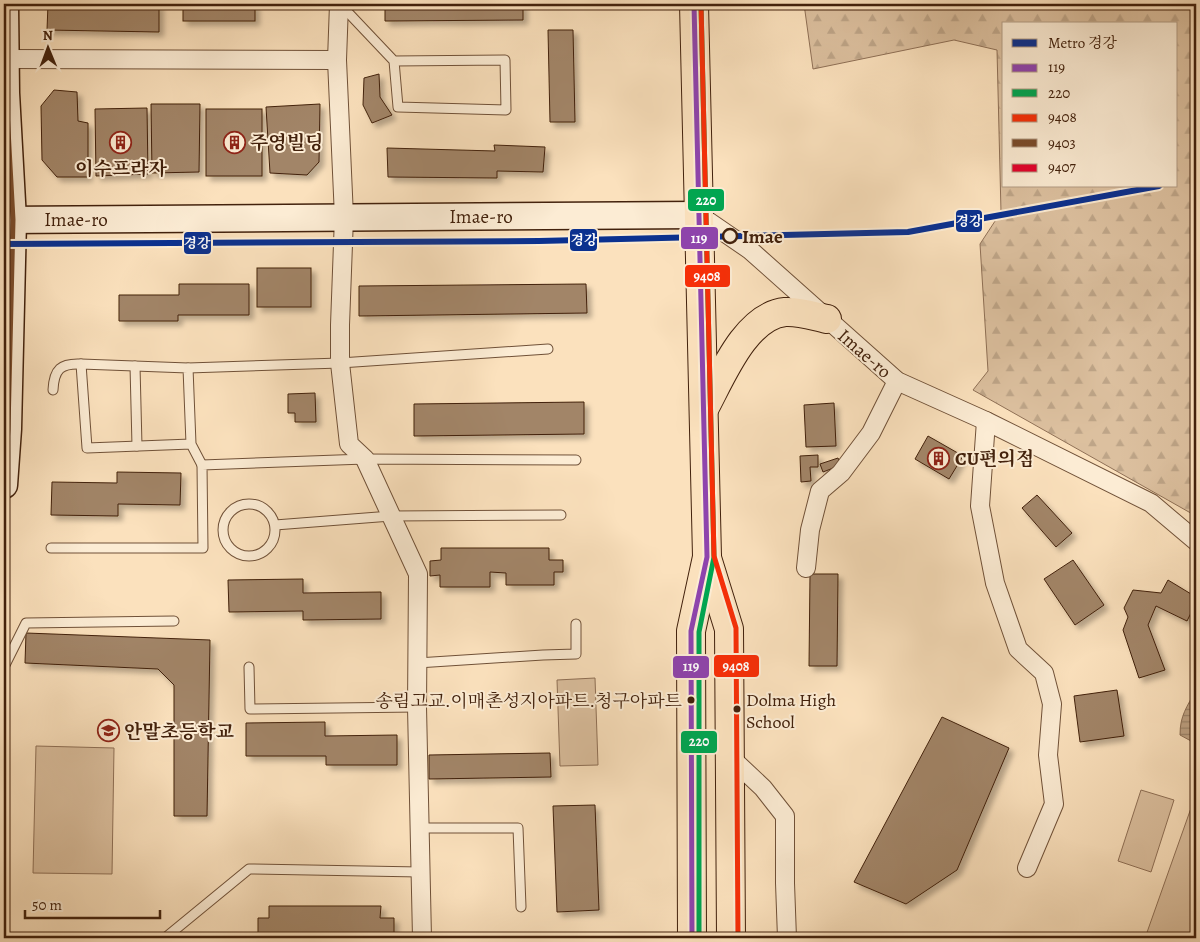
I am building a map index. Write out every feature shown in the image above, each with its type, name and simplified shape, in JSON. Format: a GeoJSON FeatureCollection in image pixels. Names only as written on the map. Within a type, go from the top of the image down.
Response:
{"type":"FeatureCollection","features":[{"type":"Feature","properties":{"kind":"main road"},"geometry":{"type":"LineString","coordinates":[[692,938],[691,631],[707,557],[694,4]]}},
{"type":"Feature","properties":{"kind":"main road"},"geometry":{"type":"LineString","coordinates":[[703,410],[740,344],[750,331],[782,312],[797,312],[827,319]]}},
{"type":"Feature","properties":{"kind":"main road"},"geometry":{"type":"LineString","coordinates":[[707,557],[729,630],[731,938]]}},
{"type":"Feature","properties":{"kind":"street"},"geometry":{"type":"LineString","coordinates":[[4,484],[8,429],[9,220],[5,4]]}},
{"type":"Feature","properties":{"kind":"street"},"geometry":{"type":"LineString","coordinates":[[339,4],[337,60],[344,217],[340,363],[349,444],[365,459],[418,574],[417,707],[422,938]]}},
{"type":"Feature","properties":{"kind":"street"},"geometry":{"type":"LineString","coordinates":[[6,59],[337,60]]}},
{"type":"Feature","properties":{"kind":"street","name":"Imae-ro"},"geometry":{"type":"LineString","coordinates":[[9,220],[699,215],[750,250],[897,381],[986,421],[1151,503],[1196,541]]}},
{"type":"Feature","properties":{"kind":"street","name":"Imae-ro"},"geometry":{"type":"LineString","coordinates":[[806,568],[810,530],[820,491],[840,473],[871,433],[897,381]]}},
{"type":"Feature","properties":{"kind":"street"},"geometry":{"type":"LineString","coordinates":[[986,421],[980,506],[995,583],[1018,649],[1044,674],[1052,704],[1048,755],[1054,804],[1027,868]]}},
{"type":"Feature","properties":{"kind":"street"},"geometry":{"type":"LineString","coordinates":[[729,756],[762,788],[785,816],[784,883],[787,938]]}},
{"type":"Feature","properties":{"kind":"lane"},"geometry":{"type":"LineString","coordinates":[[339,4],[394,61],[398,107],[506,110],[505,60],[394,61]]}},
{"type":"Feature","properties":{"kind":"lane"},"geometry":{"type":"LineString","coordinates":[[53,390],[58,369],[68,364],[188,368],[340,363],[548,349]]}},
{"type":"Feature","properties":{"kind":"lane"},"geometry":{"type":"LineString","coordinates":[[81,364],[87,448],[191,444]]}},
{"type":"Feature","properties":{"kind":"lane"},"geometry":{"type":"LineString","coordinates":[[135,366],[137,446]]}},
{"type":"Feature","properties":{"kind":"lane"},"geometry":{"type":"LineString","coordinates":[[50,548],[203,548],[202,465],[191,444],[188,368]]}},
{"type":"Feature","properties":{"kind":"lane"},"geometry":{"type":"LineString","coordinates":[[202,465],[365,459],[576,460]]}},
{"type":"Feature","properties":{"kind":"lane"},"geometry":{"type":"LineString","coordinates":[[245,503],[260,505],[268,511],[275,525],[275,534],[269,547],[255,555],[246,556],[237,553],[230,548],[223,537],[222,528],[226,516],[236,506],[245,503]]}},
{"type":"Feature","properties":{"kind":"lane"},"geometry":{"type":"LineString","coordinates":[[275,525],[391,516],[561,515]]}},
{"type":"Feature","properties":{"kind":"lane"},"geometry":{"type":"LineString","coordinates":[[4,667],[26,623],[174,621]]}},
{"type":"Feature","properties":{"kind":"lane"},"geometry":{"type":"LineString","coordinates":[[417,663],[576,654],[576,624]]}},
{"type":"Feature","properties":{"kind":"lane"},"geometry":{"type":"LineString","coordinates":[[249,667],[250,709],[417,707]]}},
{"type":"Feature","properties":{"kind":"lane"},"geometry":{"type":"LineString","coordinates":[[420,828],[518,828],[522,907]]}},
{"type":"Feature","properties":{"kind":"lane"},"geometry":{"type":"LineString","coordinates":[[165,938],[250,869],[420,872]]}},
{"type":"Feature","properties":{"kind":"green space"},"geometry":{"type":"Polygon","coordinates":[[[804,4],[1196,4],[1196,516],[973,390],[988,371],[980,244],[1001,212],[997,50],[954,40],[813,69],[804,4]]]}},
{"type":"Feature","properties":{"kind":"green space"},"geometry":{"type":"Polygon","coordinates":[[[595,678],[598,765],[560,766],[557,680],[595,678]]]}},
{"type":"Feature","properties":{"kind":"green space"},"geometry":{"type":"Polygon","coordinates":[[[36,746],[114,748],[112,874],[33,873],[36,746]]]}},
{"type":"Feature","properties":{"kind":"green space"},"geometry":{"type":"Polygon","coordinates":[[[1141,790],[1174,800],[1151,872],[1118,861],[1141,790]]]}},
{"type":"Feature","properties":{"kind":"green space"},"geometry":{"type":"Polygon","coordinates":[[[1196,794],[1196,938],[1145,938],[1196,794]]]}},
{"type":"Feature","properties":{"kind":"shaded area"},"geometry":{"type":"Polygon","coordinates":[[[1196,690],[1196,742],[1180,735],[1180,728],[1187,706],[1196,690]]]}},
{"type":"Feature","properties":{"kind":"building"},"geometry":{"type":"Polygon","coordinates":[[[48,4],[159,4],[159,32],[47,30],[48,4]]]}},
{"type":"Feature","properties":{"kind":"building"},"geometry":{"type":"Polygon","coordinates":[[[183,4],[255,4],[255,21],[183,21],[183,4]]]}},
{"type":"Feature","properties":{"kind":"building"},"geometry":{"type":"Polygon","coordinates":[[[385,4],[523,4],[523,20],[385,21],[385,4]]]}},
{"type":"Feature","properties":{"kind":"building"},"geometry":{"type":"Polygon","coordinates":[[[548,30],[573,30],[575,122],[550,122],[548,30]]]}},
{"type":"Feature","properties":{"kind":"building"},"geometry":{"type":"Polygon","coordinates":[[[379,74],[380,97],[392,115],[372,123],[363,105],[364,78],[379,74]]]}},
{"type":"Feature","properties":{"kind":"building"},"geometry":{"type":"Polygon","coordinates":[[[54,90],[77,92],[78,121],[88,123],[88,177],[57,177],[42,160],[41,106],[54,90]]]}},
{"type":"Feature","properties":{"kind":"building"},"geometry":{"type":"Polygon","coordinates":[[[151,104],[200,104],[199,172],[152,173],[151,104]]]}},
{"type":"Feature","properties":{"kind":"building"},"geometry":{"type":"Polygon","coordinates":[[[320,104],[319,162],[307,175],[270,173],[266,107],[320,104]]]}},
{"type":"Feature","properties":{"kind":"building","name":"이수프라자"},"geometry":{"type":"Polygon","coordinates":[[[147,108],[148,174],[96,176],[95,109],[147,108]]]}},
{"type":"Feature","properties":{"kind":"building","name":"주영빌딩"},"geometry":{"type":"Polygon","coordinates":[[[206,109],[262,109],[262,176],[206,176],[206,109]]]}},
{"type":"Feature","properties":{"kind":"building"},"geometry":{"type":"Polygon","coordinates":[[[494,145],[545,147],[543,172],[497,171],[497,178],[388,177],[387,148],[495,151],[494,145]]]}},
{"type":"Feature","properties":{"kind":"building"},"geometry":{"type":"Polygon","coordinates":[[[257,268],[311,268],[311,307],[257,307],[257,268]]]}},
{"type":"Feature","properties":{"kind":"building"},"geometry":{"type":"Polygon","coordinates":[[[179,284],[249,284],[249,315],[178,315],[178,321],[119,321],[119,295],[179,295],[179,284]]]}},
{"type":"Feature","properties":{"kind":"building"},"geometry":{"type":"Polygon","coordinates":[[[586,284],[587,313],[359,316],[359,286],[586,284]]]}},
{"type":"Feature","properties":{"kind":"building"},"geometry":{"type":"Polygon","coordinates":[[[315,393],[316,422],[295,422],[295,413],[288,413],[288,394],[315,393]]]}},
{"type":"Feature","properties":{"kind":"building"},"geometry":{"type":"Polygon","coordinates":[[[584,402],[584,434],[414,436],[414,404],[584,402]]]}},
{"type":"Feature","properties":{"kind":"building"},"geometry":{"type":"Polygon","coordinates":[[[834,403],[836,446],[806,447],[804,405],[834,403]]]}},
{"type":"Feature","properties":{"kind":"building","name":"CU편의점"},"geometry":{"type":"Polygon","coordinates":[[[928,436],[963,456],[949,479],[915,459],[928,436]]]}},
{"type":"Feature","properties":{"kind":"building"},"geometry":{"type":"Polygon","coordinates":[[[818,455],[818,467],[810,467],[811,481],[801,482],[800,456],[818,455]]]}},
{"type":"Feature","properties":{"kind":"building"},"geometry":{"type":"Polygon","coordinates":[[[838,458],[841,465],[823,472],[820,464],[838,458]]]}},
{"type":"Feature","properties":{"kind":"building"},"geometry":{"type":"Polygon","coordinates":[[[117,472],[181,473],[180,505],[118,504],[118,516],[51,515],[52,482],[117,483],[117,472]]]}},
{"type":"Feature","properties":{"kind":"building"},"geometry":{"type":"Polygon","coordinates":[[[1037,495],[1072,533],[1056,547],[1022,508],[1037,495]]]}},
{"type":"Feature","properties":{"kind":"building"},"geometry":{"type":"Polygon","coordinates":[[[441,548],[549,548],[549,560],[563,560],[563,572],[554,572],[554,585],[506,585],[506,573],[490,572],[490,587],[440,587],[440,575],[430,576],[430,561],[441,560],[441,548]]]}},
{"type":"Feature","properties":{"kind":"building"},"geometry":{"type":"Polygon","coordinates":[[[1073,560],[1104,605],[1075,625],[1044,579],[1073,560]]]}},
{"type":"Feature","properties":{"kind":"building"},"geometry":{"type":"Polygon","coordinates":[[[810,574],[838,574],[837,666],[809,666],[810,574]]]}},
{"type":"Feature","properties":{"kind":"building"},"geometry":{"type":"Polygon","coordinates":[[[303,579],[303,593],[381,592],[381,619],[303,620],[303,611],[229,612],[228,580],[303,579]]]}},
{"type":"Feature","properties":{"kind":"building"},"geometry":{"type":"Polygon","coordinates":[[[1168,580],[1196,597],[1196,603],[1187,621],[1156,606],[1148,625],[1165,670],[1139,678],[1123,630],[1128,617],[1124,608],[1133,590],[1161,593],[1168,580]]]}},
{"type":"Feature","properties":{"kind":"building"},"geometry":{"type":"Polygon","coordinates":[[[26,633],[210,640],[207,816],[174,816],[174,685],[158,669],[25,663],[26,633]]]}},
{"type":"Feature","properties":{"kind":"building"},"geometry":{"type":"Polygon","coordinates":[[[1117,690],[1124,736],[1080,742],[1074,696],[1117,690]]]}},
{"type":"Feature","properties":{"kind":"building"},"geometry":{"type":"Polygon","coordinates":[[[942,717],[1009,748],[957,870],[906,904],[854,882],[942,717]]]}},
{"type":"Feature","properties":{"kind":"building"},"geometry":{"type":"Polygon","coordinates":[[[325,722],[325,736],[397,735],[397,765],[326,765],[326,756],[246,756],[246,723],[325,722]]]}},
{"type":"Feature","properties":{"kind":"building"},"geometry":{"type":"Polygon","coordinates":[[[550,753],[551,777],[429,779],[429,755],[550,753]]]}},
{"type":"Feature","properties":{"kind":"building"},"geometry":{"type":"Polygon","coordinates":[[[595,805],[599,910],[557,912],[553,806],[595,805]]]}},
{"type":"Feature","properties":{"kind":"building"},"geometry":{"type":"Polygon","coordinates":[[[269,906],[381,906],[380,918],[394,918],[394,933],[386,933],[386,938],[334,938],[334,934],[322,934],[322,938],[258,937],[258,918],[269,918],[269,906]]]}},
{"type":"Feature","properties":{"kind":"building"},"geometry":{"type":"Polygon","coordinates":[[[562,934],[562,938],[434,938],[434,935],[562,934]]]}},
{"type":"Feature","properties":{"kind":"metro line","name":"경강"},"geometry":{"type":"LineString","coordinates":[[4,244],[539,241],[908,232],[1148,188]]}},
{"type":"Feature","properties":{"kind":"transit line","name":"9403"},"geometry":{"type":"LineString","coordinates":[[4,485],[8,429],[13,220],[6,93],[5,4]]}},
{"type":"Feature","properties":{"kind":"transit line","name":"119"},"geometry":{"type":"LineString","coordinates":[[692,938],[691,631],[707,557],[694,4]]}},
{"type":"Feature","properties":{"kind":"transit line","name":"220"},"geometry":{"type":"LineString","coordinates":[[699,938],[699,632],[714,557],[701,4]]}},
{"type":"Feature","properties":{"kind":"transit line","name":"9408"},"geometry":{"type":"LineString","coordinates":[[701,4],[714,556],[736,628],[738,938]]}},
{"type":"Feature","properties":{"kind":"transit line","name":"9407"},"geometry":{"type":"LineString","coordinates":[[4,228],[4,293]]}},
{"type":"Feature","properties":{"kind":"place","name":"이수프라자"},"geometry":{"type":"Point","coordinates":[121,142]}},
{"type":"Feature","properties":{"kind":"place","name":"주영빌딩"},"geometry":{"type":"Point","coordinates":[234,142]}},
{"type":"Feature","properties":{"kind":"place","name":"Imae"},"geometry":{"type":"Point","coordinates":[730,236]}},
{"type":"Feature","properties":{"kind":"place","name":"CU편의점"},"geometry":{"type":"Point","coordinates":[939,458]}},
{"type":"Feature","properties":{"kind":"place","name":"송림고교.이매촌성지아파트.청구아파트"},"geometry":{"type":"Point","coordinates":[691,700]}},
{"type":"Feature","properties":{"kind":"place","name":"Dolma High School"},"geometry":{"type":"Point","coordinates":[737,709]}},
{"type":"Feature","properties":{"kind":"place","name":"안말초등학교"},"geometry":{"type":"Point","coordinates":[108,731]}}]}
